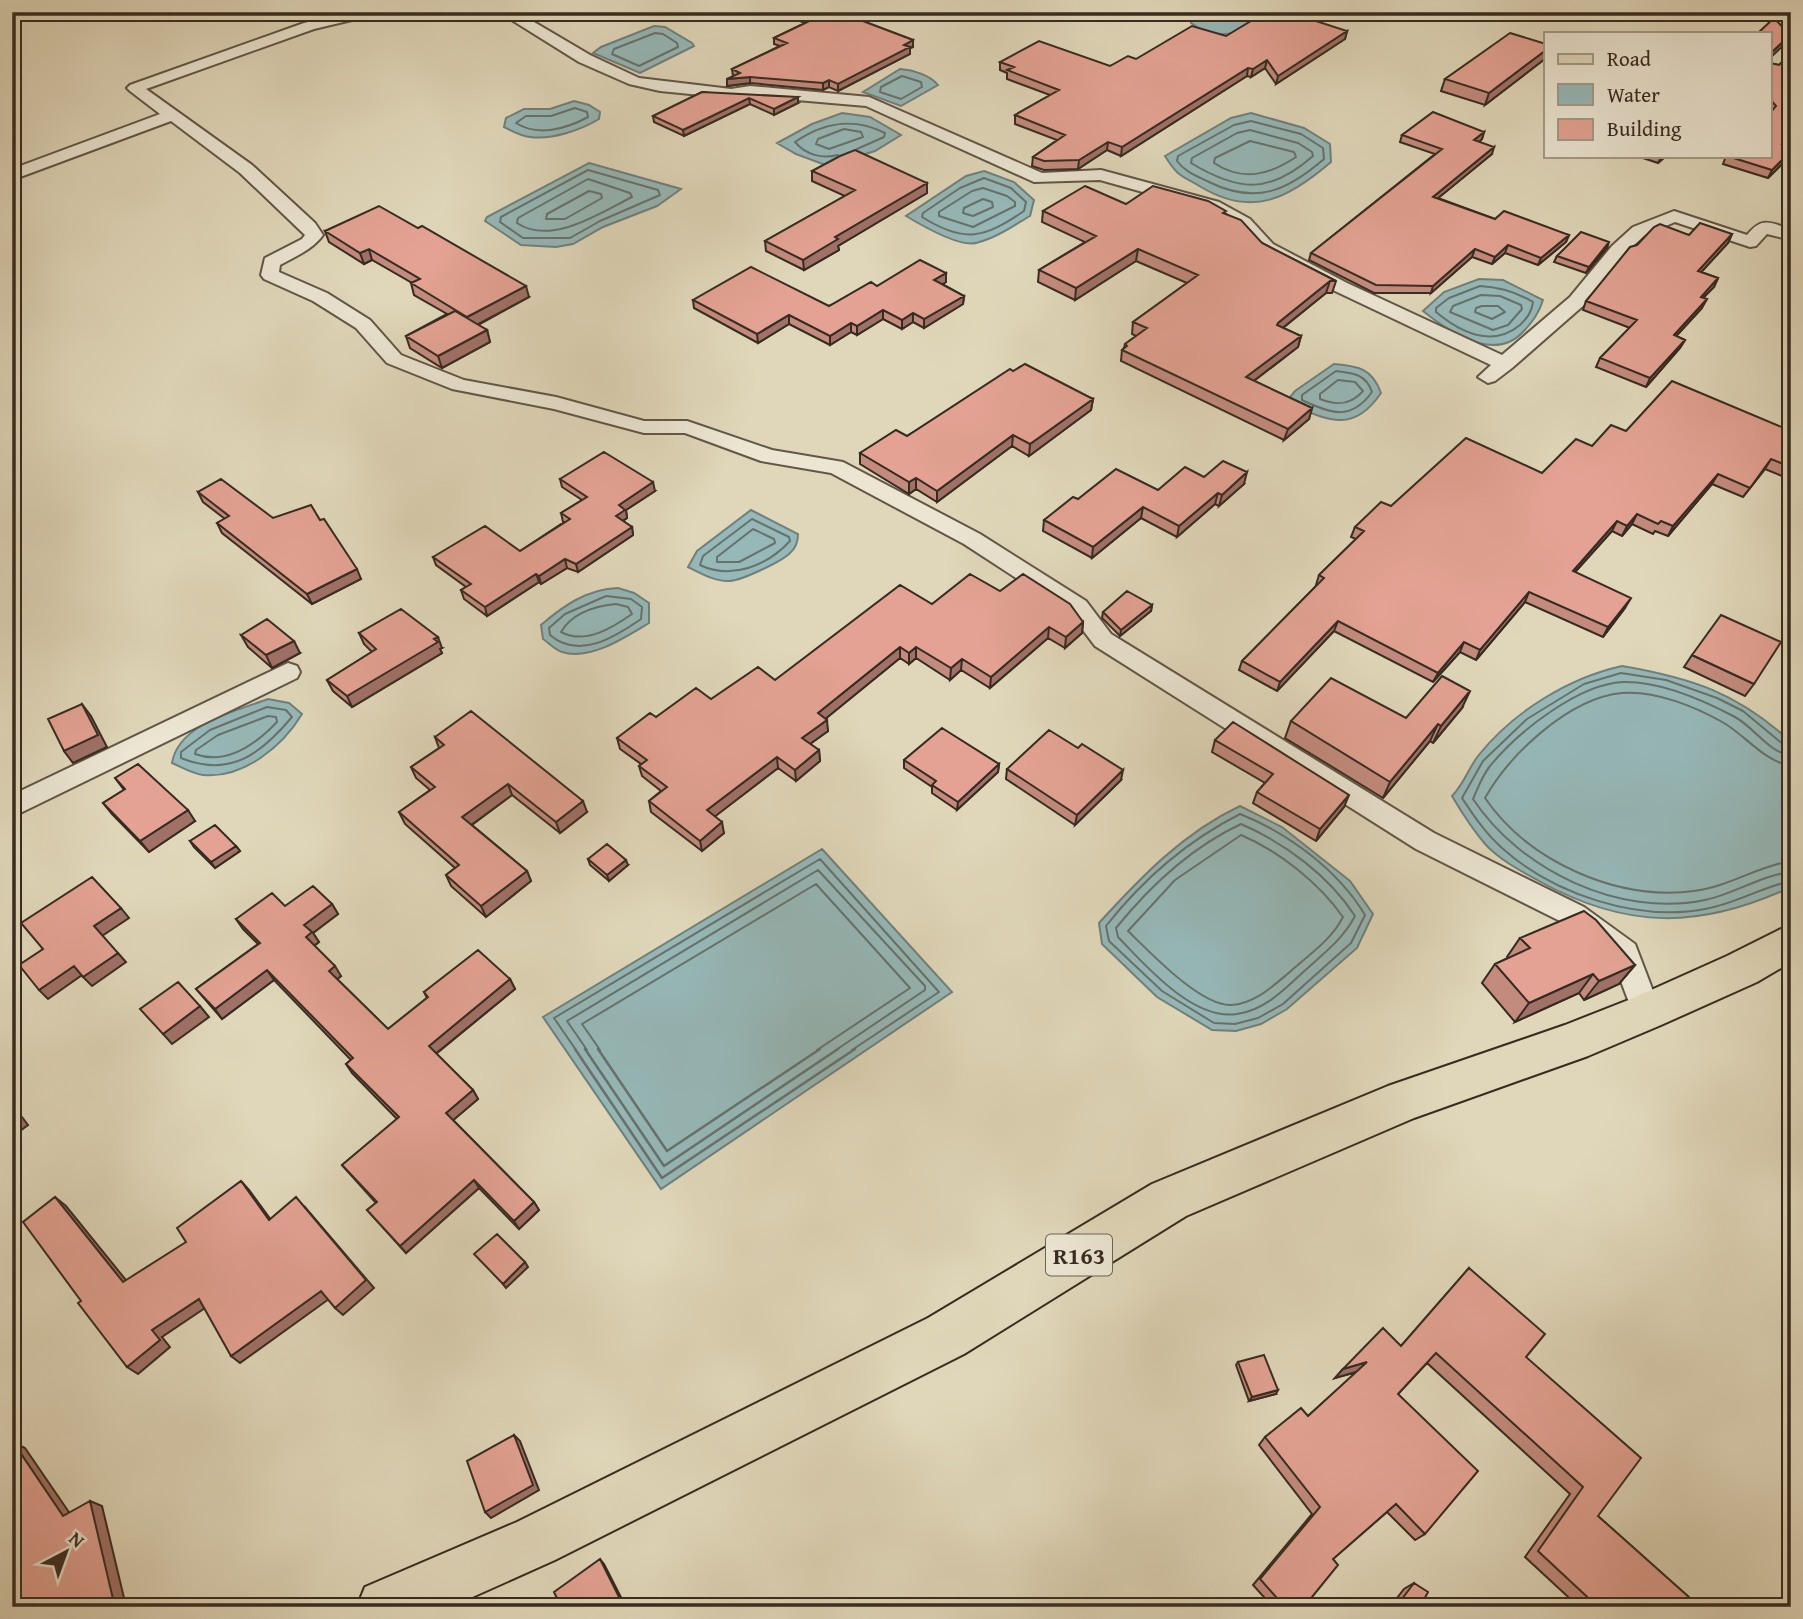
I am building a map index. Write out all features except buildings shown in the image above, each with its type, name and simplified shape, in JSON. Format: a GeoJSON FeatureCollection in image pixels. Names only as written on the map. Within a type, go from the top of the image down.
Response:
{"type":"FeatureCollection","features":[{"type":"Feature","properties":{"kind":"main road","name":"R163"},"geometry":{"type":"LineString","coordinates":[[385,1607],[536,1541],[946,1336],[1168,1200],[1404,1101],[1573,1042],[1646,1012],[1742,969],[1791,941]]}},
{"type":"Feature","properties":{"kind":"street"},"geometry":{"type":"LineString","coordinates":[[368,12],[309,26],[135,88],[246,169],[309,227],[313,235],[309,243],[271,262],[270,275],[320,298],[363,324],[394,359],[459,385],[556,403],[644,427],[687,427],[768,456],[836,467],[972,539],[1078,607],[1103,640],[1425,841],[1574,915],[1625,953],[1646,1012]]}},
{"type":"Feature","properties":{"kind":"street"},"geometry":{"type":"LineString","coordinates":[[506,12],[604,68],[635,81],[670,89],[707,90],[732,96],[750,91],[869,102],[1040,178],[1101,175],[1213,206],[1244,223],[1267,248],[1341,287],[1505,364]]}},
{"type":"Feature","properties":{"kind":"street"},"geometry":{"type":"LineString","coordinates":[[12,175],[164,119],[170,114]]}},
{"type":"Feature","properties":{"kind":"street"},"geometry":{"type":"LineString","coordinates":[[1488,377],[1577,301],[1618,250],[1639,231],[1674,216],[1751,242],[1763,226],[1791,234]]}},
{"type":"Feature","properties":{"kind":"street"},"geometry":{"type":"LineString","coordinates":[[12,807],[288,672]]}},
{"type":"Feature","properties":{"kind":"water"},"geometry":{"type":"Polygon","coordinates":[[[1196,12],[1256,14],[1243,28],[1217,34],[1191,23],[1191,17],[1196,12]]]}},
{"type":"Feature","properties":{"kind":"water"},"geometry":{"type":"Polygon","coordinates":[[[654,26],[665,27],[694,46],[640,73],[593,53],[601,47],[654,26]]]}},
{"type":"Feature","properties":{"kind":"water"},"geometry":{"type":"Polygon","coordinates":[[[900,69],[931,78],[938,85],[901,106],[863,92],[900,69]]]}},
{"type":"Feature","properties":{"kind":"water"},"geometry":{"type":"Polygon","coordinates":[[[574,101],[589,105],[600,112],[599,119],[557,136],[539,138],[504,127],[506,118],[524,109],[550,109],[574,101]]]}},
{"type":"Feature","properties":{"kind":"water"},"geometry":{"type":"Polygon","coordinates":[[[842,113],[870,117],[901,135],[875,151],[828,166],[796,154],[777,143],[812,124],[842,113]]]}},
{"type":"Feature","properties":{"kind":"water"},"geometry":{"type":"Polygon","coordinates":[[[1251,113],[1304,128],[1330,144],[1331,162],[1285,194],[1254,202],[1237,201],[1201,187],[1177,172],[1165,156],[1231,118],[1251,113]]]}},
{"type":"Feature","properties":{"kind":"water"},"geometry":{"type":"Polygon","coordinates":[[[589,163],[681,189],[657,206],[603,227],[573,244],[556,247],[521,245],[485,221],[487,217],[589,163]]]}},
{"type":"Feature","properties":{"kind":"water"},"geometry":{"type":"Polygon","coordinates":[[[984,171],[1014,182],[1034,200],[1030,216],[990,238],[969,243],[940,234],[906,216],[966,176],[984,171]]]}},
{"type":"Feature","properties":{"kind":"water"},"geometry":{"type":"Polygon","coordinates":[[[1479,279],[1503,280],[1543,300],[1533,320],[1511,341],[1499,345],[1485,345],[1472,341],[1446,328],[1423,311],[1444,292],[1479,279]]]}},
{"type":"Feature","properties":{"kind":"water"},"geometry":{"type":"Polygon","coordinates":[[[1334,364],[1357,367],[1369,373],[1381,393],[1359,415],[1337,420],[1313,414],[1286,402],[1295,391],[1334,364]]]}},
{"type":"Feature","properties":{"kind":"water"},"geometry":{"type":"Polygon","coordinates":[[[751,510],[798,534],[792,551],[761,570],[730,581],[713,579],[688,567],[697,551],[751,510]]]}},
{"type":"Feature","properties":{"kind":"water"},"geometry":{"type":"Polygon","coordinates":[[[618,588],[634,593],[649,603],[649,623],[607,646],[584,653],[562,652],[543,639],[541,625],[558,611],[586,595],[618,588]]]}},
{"type":"Feature","properties":{"kind":"water"},"geometry":{"type":"Polygon","coordinates":[[[1622,666],[1670,676],[1713,690],[1752,711],[1791,742],[1791,887],[1726,911],[1664,918],[1634,916],[1603,909],[1571,897],[1511,865],[1486,845],[1452,796],[1478,756],[1508,725],[1543,699],[1582,679],[1622,666]]]}},
{"type":"Feature","properties":{"kind":"water"},"geometry":{"type":"Polygon","coordinates":[[[268,699],[289,703],[302,714],[284,738],[260,758],[233,772],[218,775],[191,772],[172,763],[185,738],[197,729],[225,714],[268,699]]]}},
{"type":"Feature","properties":{"kind":"water"},"geometry":{"type":"Polygon","coordinates":[[[1240,806],[1282,827],[1350,881],[1373,914],[1357,948],[1287,1009],[1261,1024],[1236,1031],[1212,1030],[1157,997],[1102,944],[1099,923],[1164,857],[1200,829],[1240,806]]]}},
{"type":"Feature","properties":{"kind":"water"},"geometry":{"type":"Polygon","coordinates":[[[822,849],[952,992],[661,1189],[543,1017],[822,849]]]}}]}
